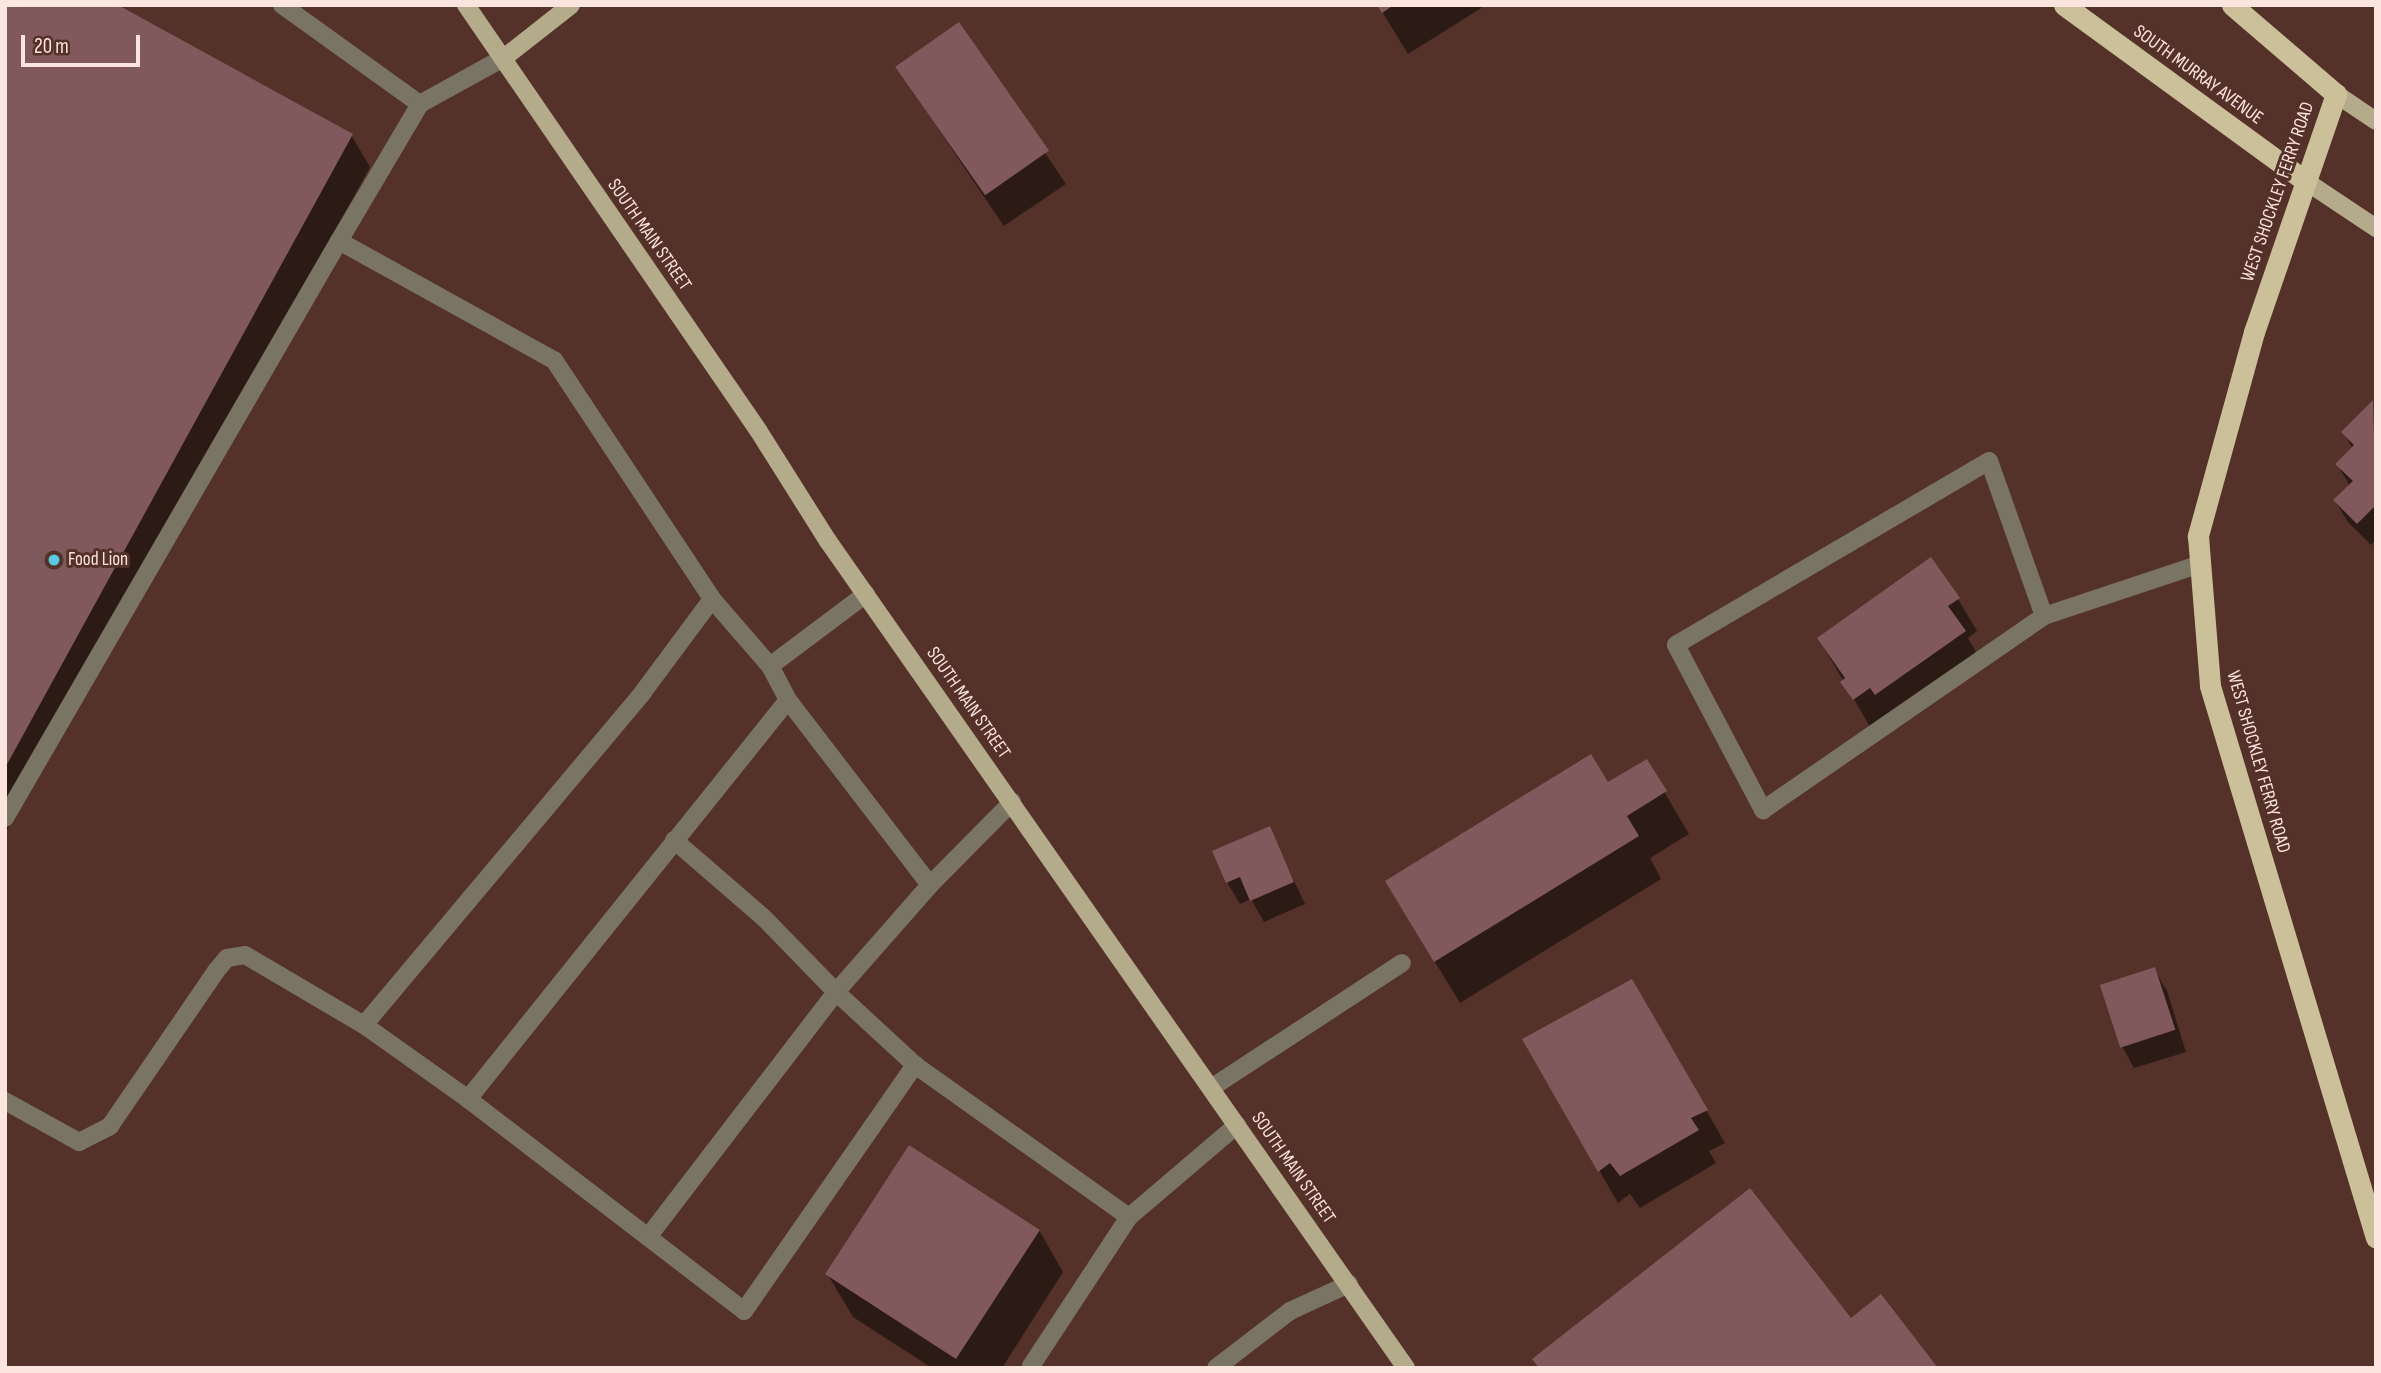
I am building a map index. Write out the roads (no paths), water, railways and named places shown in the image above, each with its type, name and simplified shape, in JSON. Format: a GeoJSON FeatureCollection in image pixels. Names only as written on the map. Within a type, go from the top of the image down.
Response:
{"type":"FeatureCollection","features":[{"type":"Feature","properties":{"kind":"highway","name":"SOUTH MURRAY AVENUE"},"geometry":{"type":"LineString","coordinates":[[2064,5],[2304,180]]}},
{"type":"Feature","properties":{"kind":"highway"},"geometry":{"type":"LineString","coordinates":[[2232,5],[2336,94]]}},
{"type":"Feature","properties":{"kind":"highway","name":"WEST SHOCKLEY FERRY ROAD"},"geometry":{"type":"LineString","coordinates":[[2336,94],[2253,332],[2198,536],[2210,686],[2376,1238]]}},
{"type":"Feature","properties":{"kind":"main road","name":"SOUTH MAIN STREET"},"geometry":{"type":"LineString","coordinates":[[466,5],[505,57],[866,594],[1406,1368]]}},
{"type":"Feature","properties":{"kind":"main road"},"geometry":{"type":"LineString","coordinates":[[505,57],[571,5]]}},
{"type":"Feature","properties":{"kind":"main road"},"geometry":{"type":"LineString","coordinates":[[2336,94],[2376,121]]}},
{"type":"Feature","properties":{"kind":"main road","name":"SOUTH MURRAY AVENUE"},"geometry":{"type":"LineString","coordinates":[[2304,180],[2376,228]]}},
{"type":"Feature","properties":{"kind":"street"},"geometry":{"type":"LineString","coordinates":[[282,5],[420,104]]}},
{"type":"Feature","properties":{"kind":"street"},"geometry":{"type":"LineString","coordinates":[[5,818],[420,104],[505,57]]}},
{"type":"Feature","properties":{"kind":"street"},"geometry":{"type":"LineString","coordinates":[[338,241],[554,360],[712,599],[770,666],[788,700],[930,885]]}},
{"type":"Feature","properties":{"kind":"street"},"geometry":{"type":"LineString","coordinates":[[2044,616],[1989,461],[1676,645],[1763,810],[2044,616],[2200,564]]}},
{"type":"Feature","properties":{"kind":"street"},"geometry":{"type":"LineString","coordinates":[[770,666],[866,594]]}},
{"type":"Feature","properties":{"kind":"street"},"geometry":{"type":"LineString","coordinates":[[364,1025],[643,692],[712,599]]}},
{"type":"Feature","properties":{"kind":"street"},"geometry":{"type":"LineString","coordinates":[[468,1099],[788,700]]}},
{"type":"Feature","properties":{"kind":"street"},"geometry":{"type":"LineString","coordinates":[[648,1237],[836,992],[930,885],[1012,802]]}},
{"type":"Feature","properties":{"kind":"street"},"geometry":{"type":"LineString","coordinates":[[674,840],[764,918],[836,992],[915,1065],[1129,1217]]}},
{"type":"Feature","properties":{"kind":"street"},"geometry":{"type":"LineString","coordinates":[[5,1101],[79,1142],[110,1126],[227,958],[245,955],[364,1025],[468,1099],[744,1311],[915,1065]]}},
{"type":"Feature","properties":{"kind":"street"},"geometry":{"type":"LineString","coordinates":[[1211,1088],[1402,963]]}},
{"type":"Feature","properties":{"kind":"street"},"geometry":{"type":"LineString","coordinates":[[1031,1366],[1129,1217],[1237,1125]]}},
{"type":"Feature","properties":{"kind":"street"},"geometry":{"type":"LineString","coordinates":[[1216,1368],[1290,1311],[1349,1284]]}},
{"type":"Feature","properties":{"kind":"place","name":"Food Lion"},"geometry":{"type":"Point","coordinates":[54,560]}}]}
